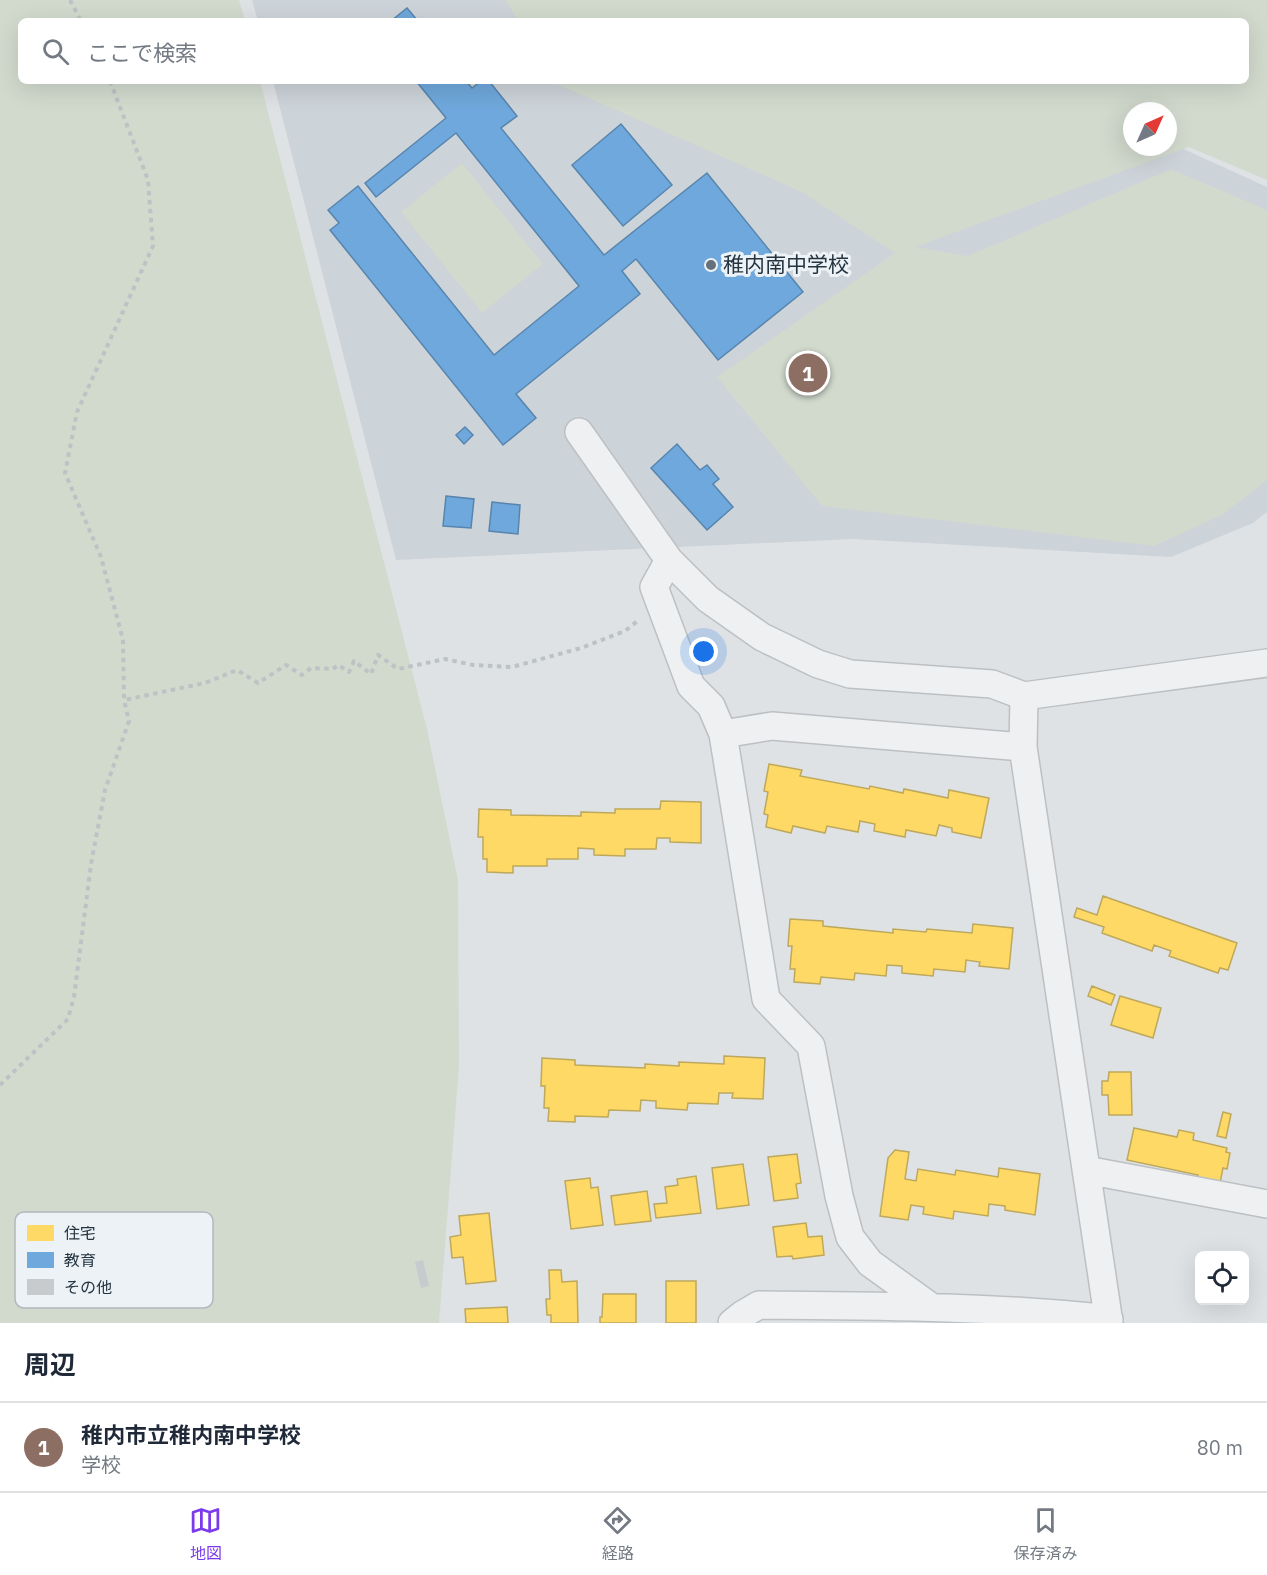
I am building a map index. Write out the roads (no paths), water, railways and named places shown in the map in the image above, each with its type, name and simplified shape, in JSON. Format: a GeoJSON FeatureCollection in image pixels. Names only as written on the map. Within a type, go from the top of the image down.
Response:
{"type":"FeatureCollection","features":[{"type":"Feature","properties":{"kind":"street"},"geometry":{"type":"LineString","coordinates":[[579,432],[669,560],[708,599],[753,630],[818,664],[850,674],[992,684],[1024,696],[1267,663]]}},
{"type":"Feature","properties":{"kind":"street"},"geometry":{"type":"LineString","coordinates":[[669,560],[654,587],[692,686],[711,706],[723,734],[766,999],[812,1046],[839,1196],[850,1237],[870,1263],[931,1307]]}},
{"type":"Feature","properties":{"kind":"street"},"geometry":{"type":"LineString","coordinates":[[732,1323],[759,1305],[931,1307],[1043,1312],[1109,1321],[1023,747],[1024,696]]}},
{"type":"Feature","properties":{"kind":"street"},"geometry":{"type":"LineString","coordinates":[[723,734],[772,726],[1023,747]]}},
{"type":"Feature","properties":{"kind":"street"},"geometry":{"type":"LineString","coordinates":[[1086,1170],[1267,1204]]}},
{"type":"Feature","properties":{"kind":"place","name":"稚内南中学校"},"geometry":{"type":"Point","coordinates":[711,265]}},
{"type":"Feature","properties":{"kind":"place","name":"稚内市立稚内南中学校"},"geometry":{"type":"Point","coordinates":[808,373]}}]}
